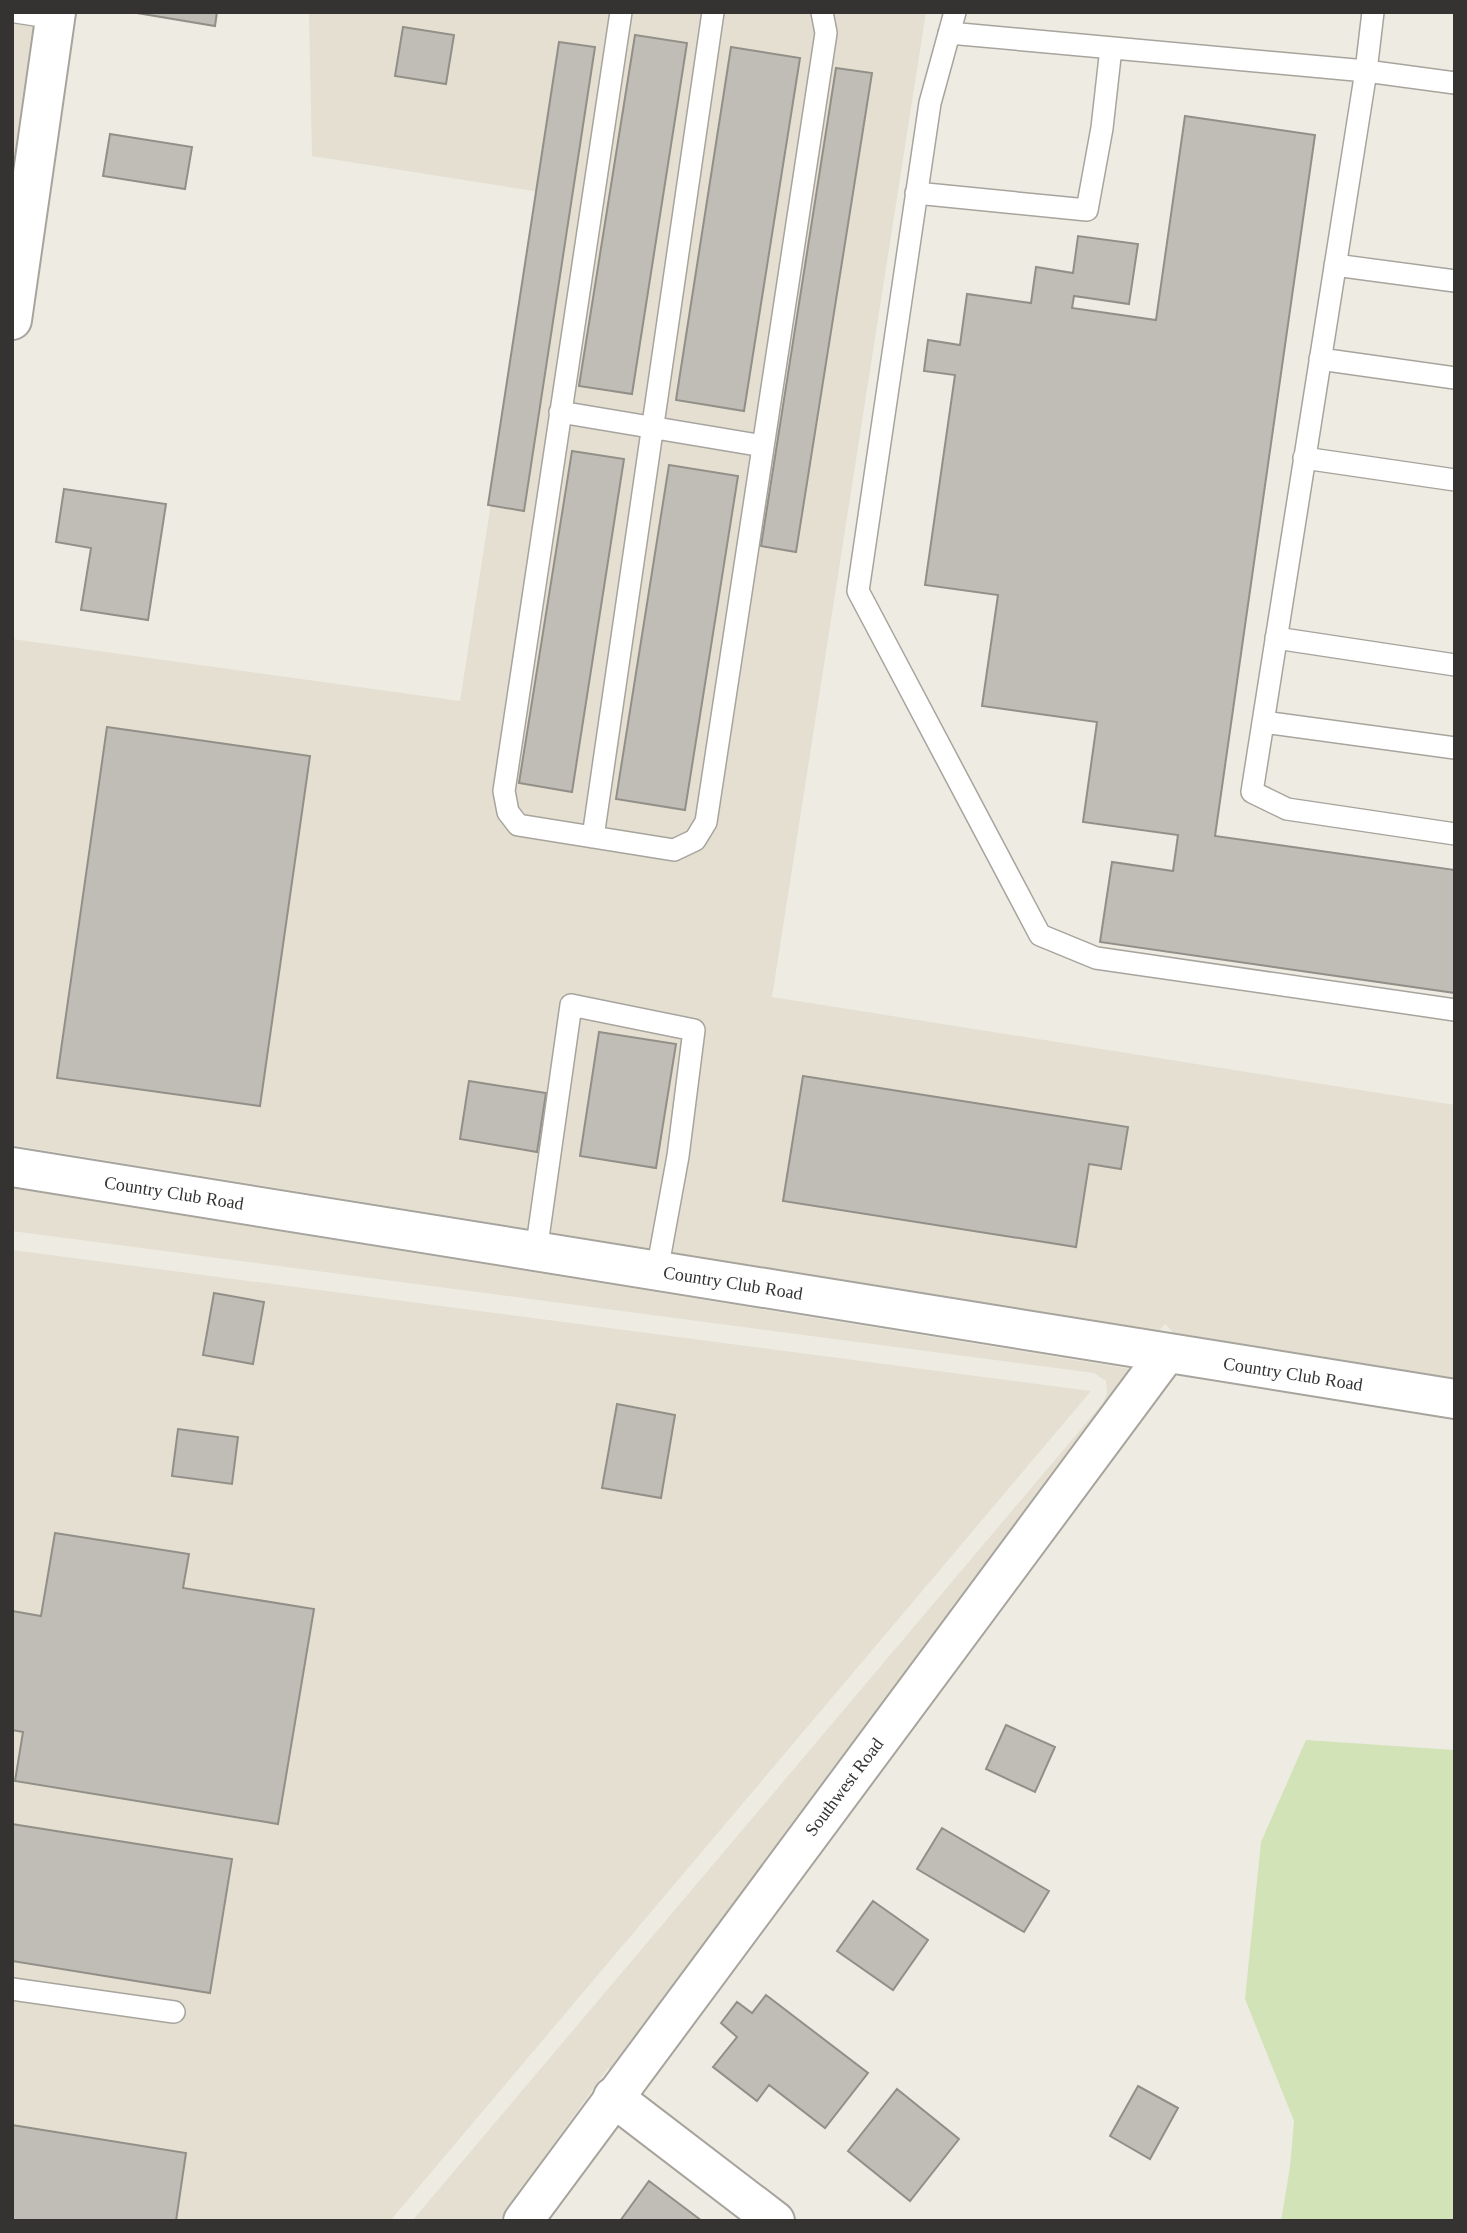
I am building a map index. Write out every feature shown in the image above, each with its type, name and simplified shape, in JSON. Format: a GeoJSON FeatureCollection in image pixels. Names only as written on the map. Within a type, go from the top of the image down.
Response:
{"type":"FeatureCollection","features":[{"type":"Feature","properties":{"kind":"street"},"geometry":{"type":"LineString","coordinates":[[12,320],[55,15]]}},
{"type":"Feature","properties":{"kind":"street","name":"Country Club Road"},"geometry":{"type":"LineString","coordinates":[[12,1167],[1455,1399]]}},
{"type":"Feature","properties":{"kind":"street","name":"Southwest Road"},"geometry":{"type":"LineString","coordinates":[[523,2221],[1166,1353]]}},
{"type":"Feature","properties":{"kind":"street"},"geometry":{"type":"LineString","coordinates":[[613,2097],[775,2221]]}},
{"type":"Feature","properties":{"kind":"lane"},"geometry":{"type":"LineString","coordinates":[[16,12],[55,15]]}},
{"type":"Feature","properties":{"kind":"lane"},"geometry":{"type":"LineString","coordinates":[[621,12],[504,791],[508,811],[518,825],[674,850],[695,840],[706,822],[826,33],[822,12]]}},
{"type":"Feature","properties":{"kind":"lane"},"geometry":{"type":"LineString","coordinates":[[593,837],[713,12]]}},
{"type":"Feature","properties":{"kind":"lane"},"geometry":{"type":"LineString","coordinates":[[955,12],[929,103],[858,591],[1040,935],[1096,958],[1455,1010]]}},
{"type":"Feature","properties":{"kind":"lane"},"geometry":{"type":"LineString","coordinates":[[1373,12],[1366,71],[1252,792],[1287,809],[1455,834]]}},
{"type":"Feature","properties":{"kind":"lane"},"geometry":{"type":"LineString","coordinates":[[949,33],[1366,71],[1455,83]]}},
{"type":"Feature","properties":{"kind":"lane"},"geometry":{"type":"LineString","coordinates":[[916,193],[1087,210],[1102,128],[1111,48]]}},
{"type":"Feature","properties":{"kind":"lane"},"geometry":{"type":"LineString","coordinates":[[1335,265],[1455,281]]}},
{"type":"Feature","properties":{"kind":"lane"},"geometry":{"type":"LineString","coordinates":[[1320,359],[1455,378]]}},
{"type":"Feature","properties":{"kind":"lane"},"geometry":{"type":"LineString","coordinates":[[560,412],[763,446]]}},
{"type":"Feature","properties":{"kind":"lane"},"geometry":{"type":"LineString","coordinates":[[1304,458],[1455,480]]}},
{"type":"Feature","properties":{"kind":"lane"},"geometry":{"type":"LineString","coordinates":[[1276,638],[1455,665]]}},
{"type":"Feature","properties":{"kind":"lane"},"geometry":{"type":"LineString","coordinates":[[1263,722],[1455,748]]}},
{"type":"Feature","properties":{"kind":"lane"},"geometry":{"type":"LineString","coordinates":[[536,1252],[571,1005],[694,1030],[678,1156],[657,1271]]}},
{"type":"Feature","properties":{"kind":"lane"},"geometry":{"type":"LineString","coordinates":[[12,1989],[174,2012]]}},
{"type":"Feature","properties":{"kind":"shaded area"},"geometry":{"type":"Polygon","coordinates":[[[12,12],[37,12],[12,185],[12,12]]]}},
{"type":"Feature","properties":{"kind":"shaded area"},"geometry":{"type":"Polygon","coordinates":[[[309,12],[926,12],[772,997],[1455,1105],[1455,1378],[1174,1333],[1165,1324],[1159,1331],[12,1145],[12,639],[460,701],[540,192],[312,156],[309,12]]]}},
{"type":"Feature","properties":{"kind":"shaded area"},"geometry":{"type":"Polygon","coordinates":[[[12,1188],[1130,1369],[610,2069],[608,2068],[499,2221],[412,2221],[1103,1403],[1107,1393],[1106,1381],[1094,1373],[12,1231],[12,1188]]]}},
{"type":"Feature","properties":{"kind":"shaded area"},"geometry":{"type":"Polygon","coordinates":[[[12,1250],[1091,1391],[390,2221],[12,2221],[12,1250]]]}},
{"type":"Feature","properties":{"kind":"green space"},"geometry":{"type":"Polygon","coordinates":[[[1306,1740],[1455,1750],[1455,2221],[1281,2221],[1294,2121],[1245,1999],[1261,1842],[1306,1740]]]}},
{"type":"Feature","properties":{"kind":"building"},"geometry":{"type":"Polygon","coordinates":[[[131,12],[217,12],[215,26],[131,12]]]}},
{"type":"Feature","properties":{"kind":"building"},"geometry":{"type":"Polygon","coordinates":[[[403,27],[454,35],[446,84],[395,76],[403,27]]]}},
{"type":"Feature","properties":{"kind":"building"},"geometry":{"type":"Polygon","coordinates":[[[635,35],[687,43],[632,394],[579,386],[635,35]]]}},
{"type":"Feature","properties":{"kind":"building"},"geometry":{"type":"Polygon","coordinates":[[[559,42],[595,47],[524,511],[488,505],[559,42]]]}},
{"type":"Feature","properties":{"kind":"building"},"geometry":{"type":"Polygon","coordinates":[[[731,47],[800,58],[744,411],[676,400],[731,47]]]}},
{"type":"Feature","properties":{"kind":"building"},"geometry":{"type":"Polygon","coordinates":[[[836,68],[872,73],[796,552],[761,546],[836,68]]]}},
{"type":"Feature","properties":{"kind":"building"},"geometry":{"type":"Polygon","coordinates":[[[1185,116],[1315,135],[1215,836],[1455,870],[1455,993],[1100,942],[1112,862],[1173,871],[1178,835],[1083,822],[1097,722],[982,706],[998,595],[925,585],[955,375],[924,371],[928,340],[960,345],[967,294],[1031,303],[1036,267],[1073,273],[1078,236],[1138,244],[1129,304],[1074,296],[1072,308],[1156,320],[1185,116]]]}},
{"type":"Feature","properties":{"kind":"building"},"geometry":{"type":"Polygon","coordinates":[[[110,134],[192,147],[185,189],[103,176],[110,134]]]}},
{"type":"Feature","properties":{"kind":"building"},"geometry":{"type":"Polygon","coordinates":[[[572,451],[624,459],[572,792],[519,783],[572,451]]]}},
{"type":"Feature","properties":{"kind":"building"},"geometry":{"type":"Polygon","coordinates":[[[669,465],[738,476],[685,810],[616,799],[669,465]]]}},
{"type":"Feature","properties":{"kind":"building"},"geometry":{"type":"Polygon","coordinates":[[[64,489],[166,504],[148,620],[81,610],[91,548],[56,542],[64,489]]]}},
{"type":"Feature","properties":{"kind":"building"},"geometry":{"type":"Polygon","coordinates":[[[107,727],[310,756],[260,1106],[57,1078],[107,727]]]}},
{"type":"Feature","properties":{"kind":"building"},"geometry":{"type":"Polygon","coordinates":[[[599,1032],[676,1044],[656,1168],[580,1156],[599,1032]]]}},
{"type":"Feature","properties":{"kind":"building"},"geometry":{"type":"Polygon","coordinates":[[[803,1076],[1128,1127],[1121,1169],[1089,1164],[1076,1247],[783,1201],[803,1076]]]}},
{"type":"Feature","properties":{"kind":"building"},"geometry":{"type":"Polygon","coordinates":[[[469,1081],[546,1093],[537,1152],[460,1139],[469,1081]]]}},
{"type":"Feature","properties":{"kind":"building"},"geometry":{"type":"Polygon","coordinates":[[[214,1293],[264,1302],[253,1364],[203,1355],[214,1293]]]}},
{"type":"Feature","properties":{"kind":"building"},"geometry":{"type":"Polygon","coordinates":[[[617,1404],[675,1415],[661,1498],[602,1488],[617,1404]]]}},
{"type":"Feature","properties":{"kind":"building"},"geometry":{"type":"Polygon","coordinates":[[[178,1429],[238,1437],[232,1484],[172,1476],[178,1429]]]}},
{"type":"Feature","properties":{"kind":"building"},"geometry":{"type":"Polygon","coordinates":[[[55,1533],[189,1554],[183,1588],[314,1609],[278,1824],[15,1781],[23,1732],[12,1730],[12,1611],[41,1616],[55,1533]]]}},
{"type":"Feature","properties":{"kind":"building"},"geometry":{"type":"Polygon","coordinates":[[[1006,1725],[1055,1747],[1035,1792],[986,1769],[1006,1725]]]}},
{"type":"Feature","properties":{"kind":"building"},"geometry":{"type":"Polygon","coordinates":[[[12,1824],[232,1859],[210,1993],[12,1961],[12,1824]]]}},
{"type":"Feature","properties":{"kind":"building"},"geometry":{"type":"Polygon","coordinates":[[[942,1828],[1049,1891],[1024,1932],[917,1869],[942,1828]]]}},
{"type":"Feature","properties":{"kind":"building"},"geometry":{"type":"Polygon","coordinates":[[[873,1901],[928,1940],[893,1990],[837,1951],[873,1901]]]}},
{"type":"Feature","properties":{"kind":"building"},"geometry":{"type":"Polygon","coordinates":[[[766,1995],[868,2073],[825,2128],[769,2085],[757,2101],[713,2067],[737,2037],[721,2023],[737,2002],[752,2013],[766,1995]]]}},
{"type":"Feature","properties":{"kind":"building"},"geometry":{"type":"Polygon","coordinates":[[[1138,2086],[1178,2108],[1150,2159],[1110,2136],[1138,2086]]]}},
{"type":"Feature","properties":{"kind":"building"},"geometry":{"type":"Polygon","coordinates":[[[897,2089],[959,2139],[910,2201],[848,2151],[897,2089]]]}},
{"type":"Feature","properties":{"kind":"building"},"geometry":{"type":"Polygon","coordinates":[[[12,2125],[186,2153],[176,2221],[12,2221],[12,2125]]]}},
{"type":"Feature","properties":{"kind":"building"},"geometry":{"type":"Polygon","coordinates":[[[649,2181],[702,2221],[620,2221],[649,2181]]]}}]}
